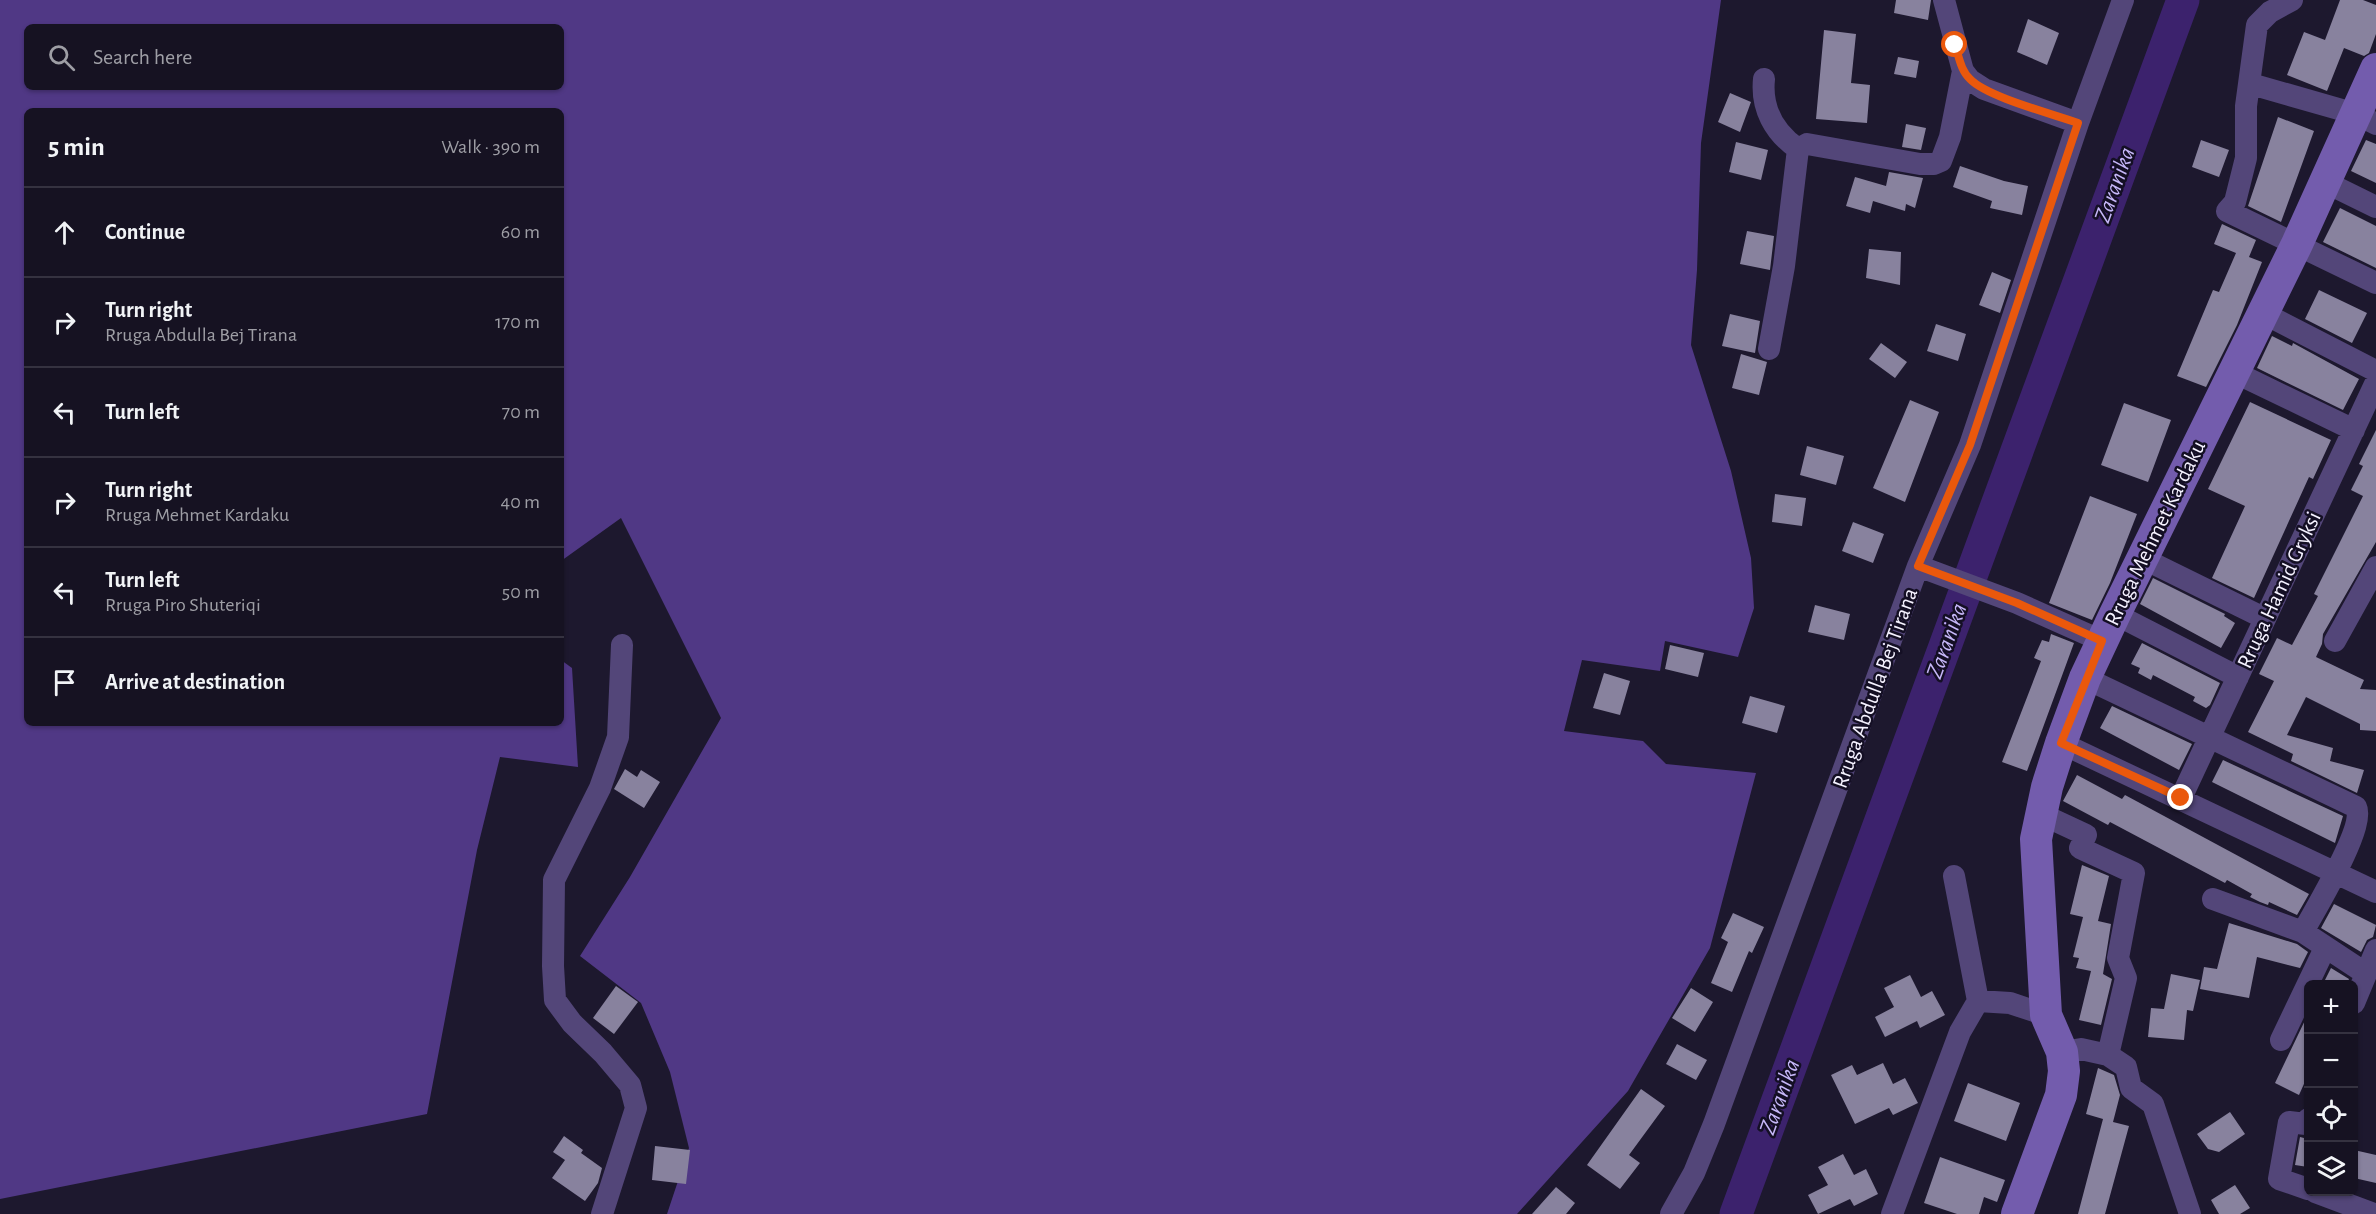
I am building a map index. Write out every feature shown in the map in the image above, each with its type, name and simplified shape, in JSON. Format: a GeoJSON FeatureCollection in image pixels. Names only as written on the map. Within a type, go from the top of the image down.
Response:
{"type":"FeatureCollection","features":[{"type":"Feature","properties":{"kind":"street"},"geometry":{"type":"LineString","coordinates":[[1944,0],[1963,70],[1970,80],[1984,89],[2078,123]]}},
{"type":"Feature","properties":{"kind":"street","name":"Rruga Abdulla Bej Tirana"},"geometry":{"type":"LineString","coordinates":[[1671,1214],[1694,1173],[1714,1124],[1918,566],[1970,445],[2078,123],[2123,0]]}},
{"type":"Feature","properties":{"kind":"street"},"geometry":{"type":"LineString","coordinates":[[2292,0],[2270,12],[2257,25],[2251,84],[2246,106],[2246,158],[2235,202],[2227,211],[2376,283]]}},
{"type":"Feature","properties":{"kind":"street","name":"Rruga Mehmet Kardaku"},"geometry":{"type":"LineString","coordinates":[[2017,1214],[2061,1095],[2064,1071],[2062,1052],[2046,1015],[2036,839],[2061,743],[2085,678],[2297,244],[2325,182],[2366,119],[2376,69]]}},
{"type":"Feature","properties":{"kind":"street"},"geometry":{"type":"LineString","coordinates":[[1798,149],[1808,144],[1920,164],[1934,164],[1941,161],[1950,136],[1963,70]]}},
{"type":"Feature","properties":{"kind":"street"},"geometry":{"type":"LineString","coordinates":[[1764,79],[1762,96],[1767,111],[1784,139],[1798,149]]}},
{"type":"Feature","properties":{"kind":"street"},"geometry":{"type":"LineString","coordinates":[[2251,84],[2366,119]]}},
{"type":"Feature","properties":{"kind":"street"},"geometry":{"type":"LineString","coordinates":[[1769,350],[1784,266],[1798,149]]}},
{"type":"Feature","properties":{"kind":"street"},"geometry":{"type":"LineString","coordinates":[[2325,182],[2376,207]]}},
{"type":"Feature","properties":{"kind":"street"},"geometry":{"type":"LineString","coordinates":[[2263,313],[2376,371]]}},
{"type":"Feature","properties":{"kind":"street"},"geometry":{"type":"LineString","coordinates":[[2234,372],[2354,430]]}},
{"type":"Feature","properties":{"kind":"street","name":"Rruga Hamid Gryksi"},"geometry":{"type":"LineString","coordinates":[[2181,798],[2376,382]]}},
{"type":"Feature","properties":{"kind":"street"},"geometry":{"type":"LineString","coordinates":[[2142,558],[2264,618]]}},
{"type":"Feature","properties":{"kind":"street"},"geometry":{"type":"LineString","coordinates":[[1918,566],[2017,603],[2109,628],[2238,677]]}},
{"type":"Feature","properties":{"kind":"street"},"geometry":{"type":"LineString","coordinates":[[2335,641],[2376,567]]}},
{"type":"Feature","properties":{"kind":"street"},"geometry":{"type":"LineString","coordinates":[[602,1214],[636,1108],[630,1085],[603,1053],[572,1023],[555,1000],[554,880],[600,788],[618,737],[622,645]]}},
{"type":"Feature","properties":{"kind":"street"},"geometry":{"type":"LineString","coordinates":[[2085,678],[2356,807],[2357,823],[2334,874],[2302,932]]}},
{"type":"Feature","properties":{"kind":"street"},"geometry":{"type":"LineString","coordinates":[[2061,743],[2376,892]]}},
{"type":"Feature","properties":{"kind":"street"},"geometry":{"type":"LineString","coordinates":[[2041,814],[2086,835],[2080,848],[2134,873],[2118,957],[2126,978],[2108,1054]]}},
{"type":"Feature","properties":{"kind":"street"},"geometry":{"type":"LineString","coordinates":[[1892,1214],[1960,1032],[1978,1001],[1954,876]]}},
{"type":"Feature","properties":{"kind":"street"},"geometry":{"type":"LineString","coordinates":[[2213,898],[2302,932],[2365,973]]}},
{"type":"Feature","properties":{"kind":"street"},"geometry":{"type":"LineString","coordinates":[[2281,1040],[2325,948]]}},
{"type":"Feature","properties":{"kind":"street"},"geometry":{"type":"LineString","coordinates":[[2358,992],[2376,950]]}},
{"type":"Feature","properties":{"kind":"street"},"geometry":{"type":"LineString","coordinates":[[1978,1001],[2010,1004],[2046,1015]]}},
{"type":"Feature","properties":{"kind":"street"},"geometry":{"type":"LineString","coordinates":[[2062,1052],[2081,1049],[2108,1054],[2126,1067],[2132,1088],[2153,1104],[2190,1214]]}},
{"type":"Feature","properties":{"kind":"street"},"geometry":{"type":"LineString","coordinates":[[2304,1124],[2289,1122],[2279,1179],[2304,1188]]}},
{"type":"Feature","properties":{"kind":"street"},"geometry":{"type":"LineString","coordinates":[[2328,1196],[2374,1214]]}},
{"type":"Feature","properties":{"kind":"shaded area"},"geometry":{"type":"Polygon","coordinates":[[[0,0],[1721,0],[1701,143],[1697,270],[1691,345],[1731,471],[1751,558],[1754,608],[1738,657],[1665,641],[1660,671],[1582,660],[1564,731],[1643,741],[1666,764],[1756,773],[1710,948],[1628,1091],[1517,1214],[667,1214],[689,1148],[670,1072],[641,1003],[580,956],[630,877],[721,718],[621,518],[564,559],[564,108],[24,108],[24,726],[564,726],[564,662],[572,668],[578,767],[500,757],[477,850],[427,1114],[0,1199],[0,0]]]}},
{"type":"Feature","properties":{"kind":"building"},"geometry":{"type":"Polygon","coordinates":[[[1896,0],[1931,0],[1928,20],[1894,13],[1896,0]]]}},
{"type":"Feature","properties":{"kind":"building"},"geometry":{"type":"Polygon","coordinates":[[[2340,0],[2363,0],[2376,5],[2376,34],[2369,53],[2364,56],[2344,48],[2327,91],[2287,75],[2304,32],[2325,40],[2340,0]]]}},
{"type":"Feature","properties":{"kind":"building"},"geometry":{"type":"Polygon","coordinates":[[[2028,19],[2059,33],[2047,65],[2017,52],[2028,19]]]}},
{"type":"Feature","properties":{"kind":"building"},"geometry":{"type":"Polygon","coordinates":[[[1824,30],[1856,34],[1851,83],[1870,85],[1867,123],[1816,119],[1824,30]]]}},
{"type":"Feature","properties":{"kind":"building"},"geometry":{"type":"Polygon","coordinates":[[[1898,57],[1919,61],[1916,78],[1894,74],[1898,57]]]}},
{"type":"Feature","properties":{"kind":"building"},"geometry":{"type":"Polygon","coordinates":[[[1730,93],[1751,102],[1740,132],[1718,122],[1730,93]]]}},
{"type":"Feature","properties":{"kind":"building"},"geometry":{"type":"Polygon","coordinates":[[[2278,117],[2314,131],[2281,222],[2248,206],[2278,117]]]}},
{"type":"Feature","properties":{"kind":"building"},"geometry":{"type":"Polygon","coordinates":[[[1906,124],[1926,128],[1921,150],[1902,147],[1906,124]]]}},
{"type":"Feature","properties":{"kind":"building"},"geometry":{"type":"Polygon","coordinates":[[[2201,140],[2229,150],[2219,177],[2192,167],[2201,140]]]}},
{"type":"Feature","properties":{"kind":"building"},"geometry":{"type":"Polygon","coordinates":[[[2366,140],[2376,144],[2376,183],[2351,171],[2366,140]]]}},
{"type":"Feature","properties":{"kind":"building"},"geometry":{"type":"Polygon","coordinates":[[[1736,142],[1768,150],[1761,180],[1729,172],[1736,142]]]}},
{"type":"Feature","properties":{"kind":"building"},"geometry":{"type":"Polygon","coordinates":[[[1960,166],[2004,181],[2028,186],[2022,215],[1990,208],[1992,201],[1953,187],[1960,166]]]}},
{"type":"Feature","properties":{"kind":"building"},"geometry":{"type":"Polygon","coordinates":[[[1889,172],[1923,178],[1915,208],[1906,204],[1905,211],[1873,201],[1870,213],[1846,206],[1855,177],[1886,186],[1889,172]]]}},
{"type":"Feature","properties":{"kind":"building"},"geometry":{"type":"Polygon","coordinates":[[[2340,208],[2376,226],[2376,268],[2323,242],[2340,208]]]}},
{"type":"Feature","properties":{"kind":"building"},"geometry":{"type":"Polygon","coordinates":[[[2222,224],[2256,240],[2249,257],[2262,262],[2237,325],[2206,387],[2177,376],[2213,290],[2219,292],[2236,253],[2214,244],[2222,224]]]}},
{"type":"Feature","properties":{"kind":"building"},"geometry":{"type":"Polygon","coordinates":[[[1747,231],[1774,236],[1770,270],[1740,264],[1747,231]]]}},
{"type":"Feature","properties":{"kind":"building"},"geometry":{"type":"Polygon","coordinates":[[[1869,249],[1901,252],[1900,285],[1866,278],[1869,249]]]}},
{"type":"Feature","properties":{"kind":"building"},"geometry":{"type":"Polygon","coordinates":[[[1992,272],[2011,280],[2000,313],[1979,305],[1992,272]]]}},
{"type":"Feature","properties":{"kind":"building"},"geometry":{"type":"Polygon","coordinates":[[[2319,290],[2367,313],[2352,343],[2305,319],[2319,290]]]}},
{"type":"Feature","properties":{"kind":"building"},"geometry":{"type":"Polygon","coordinates":[[[1730,314],[1760,321],[1755,353],[1722,346],[1730,314]]]}},
{"type":"Feature","properties":{"kind":"building"},"geometry":{"type":"Polygon","coordinates":[[[1936,324],[1966,334],[1958,361],[1927,351],[1936,324]]]}},
{"type":"Feature","properties":{"kind":"building"},"geometry":{"type":"Polygon","coordinates":[[[2272,336],[2292,346],[2293,343],[2359,379],[2343,410],[2257,368],[2272,336]]]}},
{"type":"Feature","properties":{"kind":"building"},"geometry":{"type":"Polygon","coordinates":[[[1881,343],[1907,362],[1895,378],[1869,359],[1881,343]]]}},
{"type":"Feature","properties":{"kind":"building"},"geometry":{"type":"Polygon","coordinates":[[[1741,354],[1767,362],[1759,395],[1732,388],[1741,354]]]}},
{"type":"Feature","properties":{"kind":"building"},"geometry":{"type":"Polygon","coordinates":[[[1910,400],[1939,412],[1905,502],[1873,488],[1910,400]]]}},
{"type":"Feature","properties":{"kind":"building"},"geometry":{"type":"Polygon","coordinates":[[[2250,402],[2331,440],[2313,479],[2309,477],[2254,598],[2212,578],[2245,506],[2208,489],[2250,402]]]}},
{"type":"Feature","properties":{"kind":"building"},"geometry":{"type":"Polygon","coordinates":[[[2124,403],[2171,420],[2148,482],[2101,465],[2124,403]]]}},
{"type":"Feature","properties":{"kind":"building"},"geometry":{"type":"Polygon","coordinates":[[[2376,430],[2376,542],[2323,634],[2322,644],[2316,657],[2364,680],[2360,689],[2376,690],[2376,731],[2360,730],[2360,724],[2306,697],[2287,735],[2333,748],[2330,761],[2364,770],[2357,793],[2291,761],[2293,754],[2248,732],[2274,681],[2259,674],[2277,638],[2292,645],[2318,596],[2314,594],[2363,496],[2351,490],[2363,466],[2359,464],[2376,430]]]}},
{"type":"Feature","properties":{"kind":"building"},"geometry":{"type":"Polygon","coordinates":[[[1807,446],[1844,456],[1836,485],[1800,475],[1807,446]]]}},
{"type":"Feature","properties":{"kind":"building"},"geometry":{"type":"Polygon","coordinates":[[[1775,494],[1806,498],[1802,526],[1772,522],[1775,494]]]}},
{"type":"Feature","properties":{"kind":"building"},"geometry":{"type":"Polygon","coordinates":[[[2090,496],[2137,514],[2110,583],[2092,620],[2049,603],[2090,496]]]}},
{"type":"Feature","properties":{"kind":"building"},"geometry":{"type":"Polygon","coordinates":[[[1853,522],[1884,534],[1873,563],[1842,551],[1853,522]]]}},
{"type":"Feature","properties":{"kind":"building"},"geometry":{"type":"Polygon","coordinates":[[[2153,578],[2225,614],[2224,616],[2235,623],[2221,648],[2140,604],[2153,578]]]}},
{"type":"Feature","properties":{"kind":"building"},"geometry":{"type":"Polygon","coordinates":[[[1815,605],[1850,614],[1844,640],[1808,632],[1815,605]]]}},
{"type":"Feature","properties":{"kind":"building"},"geometry":{"type":"Polygon","coordinates":[[[2051,634],[2074,643],[2027,771],[2002,762],[2041,661],[2034,658],[2042,640],[2049,642],[2051,634]]]}},
{"type":"Feature","properties":{"kind":"building"},"geometry":{"type":"Polygon","coordinates":[[[2142,643],[2220,683],[2210,705],[2206,708],[2193,701],[2195,697],[2153,675],[2151,680],[2138,673],[2140,668],[2131,664],[2142,643]]]}},
{"type":"Feature","properties":{"kind":"building"},"geometry":{"type":"Polygon","coordinates":[[[1670,645],[1704,653],[1698,677],[1665,669],[1670,645]]]}},
{"type":"Feature","properties":{"kind":"building"},"geometry":{"type":"Polygon","coordinates":[[[1604,673],[1630,681],[1620,715],[1593,708],[1604,673]]]}},
{"type":"Feature","properties":{"kind":"building"},"geometry":{"type":"Polygon","coordinates":[[[1750,696],[1785,706],[1777,733],[1742,723],[1750,696]]]}},
{"type":"Feature","properties":{"kind":"building"},"geometry":{"type":"Polygon","coordinates":[[[2112,706],[2192,744],[2179,770],[2100,728],[2112,706]]]}},
{"type":"Feature","properties":{"kind":"building"},"geometry":{"type":"Polygon","coordinates":[[[2223,760],[2343,816],[2335,843],[2212,782],[2223,760]]]}},
{"type":"Feature","properties":{"kind":"building"},"geometry":{"type":"Polygon","coordinates":[[[625,769],[637,777],[641,770],[660,782],[644,808],[614,789],[625,769]]]}},
{"type":"Feature","properties":{"kind":"building"},"geometry":{"type":"Polygon","coordinates":[[[2077,775],[2122,799],[2125,795],[2309,894],[2297,915],[2269,902],[2268,905],[2260,902],[2250,897],[2252,894],[2227,880],[2225,883],[2110,822],[2108,825],[2063,801],[2077,775]]]}},
{"type":"Feature","properties":{"kind":"building"},"geometry":{"type":"Polygon","coordinates":[[[2082,865],[2109,876],[2098,921],[2111,924],[2103,974],[2112,979],[2101,1025],[2079,1020],[2091,971],[2076,968],[2079,958],[2073,957],[2083,917],[2070,914],[2082,865]]]}},
{"type":"Feature","properties":{"kind":"building"},"geometry":{"type":"Polygon","coordinates":[[[2334,904],[2376,925],[2373,937],[2367,940],[2361,952],[2321,928],[2334,904]]]}},
{"type":"Feature","properties":{"kind":"building"},"geometry":{"type":"Polygon","coordinates":[[[1733,913],[1764,927],[1752,953],[1749,951],[1732,992],[1711,983],[1728,942],[1721,938],[1733,913]]]}},
{"type":"Feature","properties":{"kind":"building"},"geometry":{"type":"Polygon","coordinates":[[[2229,923],[2297,944],[2308,952],[2300,968],[2257,957],[2249,998],[2200,989],[2204,967],[2217,969],[2229,923]]]}},
{"type":"Feature","properties":{"kind":"building"},"geometry":{"type":"Polygon","coordinates":[[[2331,968],[2349,979],[2349,980],[2325,980],[2331,968]]]}},
{"type":"Feature","properties":{"kind":"building"},"geometry":{"type":"Polygon","coordinates":[[[2171,974],[2200,980],[2193,1011],[2187,1010],[2184,1040],[2148,1037],[2151,1008],[2164,1009],[2171,974]]]}},
{"type":"Feature","properties":{"kind":"building"},"geometry":{"type":"Polygon","coordinates":[[[1910,975],[1921,997],[1932,991],[1945,1015],[1920,1028],[1917,1021],[1885,1037],[1875,1017],[1894,1007],[1884,988],[1910,975]]]}},
{"type":"Feature","properties":{"kind":"building"},"geometry":{"type":"Polygon","coordinates":[[[616,986],[638,1002],[614,1034],[593,1018],[616,986]]]}},
{"type":"Feature","properties":{"kind":"building"},"geometry":{"type":"Polygon","coordinates":[[[1691,988],[1713,1002],[1695,1032],[1672,1018],[1691,988]]]}},
{"type":"Feature","properties":{"kind":"building"},"geometry":{"type":"Polygon","coordinates":[[[2304,1022],[2304,1084],[2299,1095],[2275,1083],[2304,1022]]]}},
{"type":"Feature","properties":{"kind":"building"},"geometry":{"type":"Polygon","coordinates":[[[1677,1044],[1707,1060],[1696,1080],[1666,1064],[1677,1044]]]}},
{"type":"Feature","properties":{"kind":"building"},"geometry":{"type":"Polygon","coordinates":[[[1883,1063],[1893,1084],[1905,1078],[1918,1103],[1893,1115],[1889,1108],[1855,1124],[1831,1075],[1852,1065],[1857,1075],[1883,1063]]]}},
{"type":"Feature","properties":{"kind":"building"},"geometry":{"type":"Polygon","coordinates":[[[2098,1068],[2114,1075],[2120,1095],[2113,1122],[2129,1126],[2105,1214],[2078,1214],[2103,1119],[2086,1114],[2098,1068]]]}},
{"type":"Feature","properties":{"kind":"building"},"geometry":{"type":"Polygon","coordinates":[[[1968,1083],[2020,1103],[2006,1141],[1954,1121],[1968,1083]]]}},
{"type":"Feature","properties":{"kind":"building"},"geometry":{"type":"Polygon","coordinates":[[[1641,1089],[1665,1106],[1629,1155],[1640,1163],[1620,1189],[1587,1165],[1641,1089]]]}},
{"type":"Feature","properties":{"kind":"building"},"geometry":{"type":"Polygon","coordinates":[[[2230,1112],[2245,1134],[2219,1152],[2208,1149],[2197,1134],[2230,1112]]]}},
{"type":"Feature","properties":{"kind":"building"},"geometry":{"type":"Polygon","coordinates":[[[564,1136],[583,1150],[581,1153],[602,1168],[598,1183],[585,1201],[552,1178],[565,1160],[553,1152],[564,1136]]]}},
{"type":"Feature","properties":{"kind":"building"},"geometry":{"type":"Polygon","coordinates":[[[2300,1137],[2304,1138],[2304,1166],[2295,1165],[2300,1137]]]}},
{"type":"Feature","properties":{"kind":"building"},"geometry":{"type":"Polygon","coordinates":[[[655,1146],[690,1150],[686,1184],[652,1180],[655,1146]]]}},
{"type":"Feature","properties":{"kind":"building"},"geometry":{"type":"Polygon","coordinates":[[[2358,1151],[2376,1155],[2376,1183],[2358,1179],[2358,1151]]]}},
{"type":"Feature","properties":{"kind":"building"},"geometry":{"type":"Polygon","coordinates":[[[1843,1154],[1854,1175],[1866,1169],[1878,1194],[1854,1206],[1850,1199],[1818,1214],[1808,1195],[1828,1185],[1818,1167],[1843,1154]]]}},
{"type":"Feature","properties":{"kind":"building"},"geometry":{"type":"Polygon","coordinates":[[[1940,1157],[2005,1180],[1997,1202],[1984,1197],[1979,1214],[1957,1214],[1924,1203],[1940,1157]]]}},
{"type":"Feature","properties":{"kind":"building"},"geometry":{"type":"Polygon","coordinates":[[[2235,1185],[2250,1208],[2240,1214],[2219,1214],[2211,1200],[2235,1185]]]}},
{"type":"Feature","properties":{"kind":"building"},"geometry":{"type":"Polygon","coordinates":[[[1556,1187],[1575,1203],[1566,1214],[1532,1214],[1556,1187]]]}},
{"type":"Feature","properties":{"kind":"waterway","name":"Zaranika"},"geometry":{"type":"LineString","coordinates":[[1736,1214],[2183,0]]}},
{"type":"Feature","properties":{"kind":"route"},"geometry":{"type":"LineString","coordinates":[[1955,45],[1963,70],[1970,80],[1984,89],[2078,123],[1970,445],[1918,566],[2017,603],[2102,641],[2073,707],[2061,743],[2181,798]]}}]}
